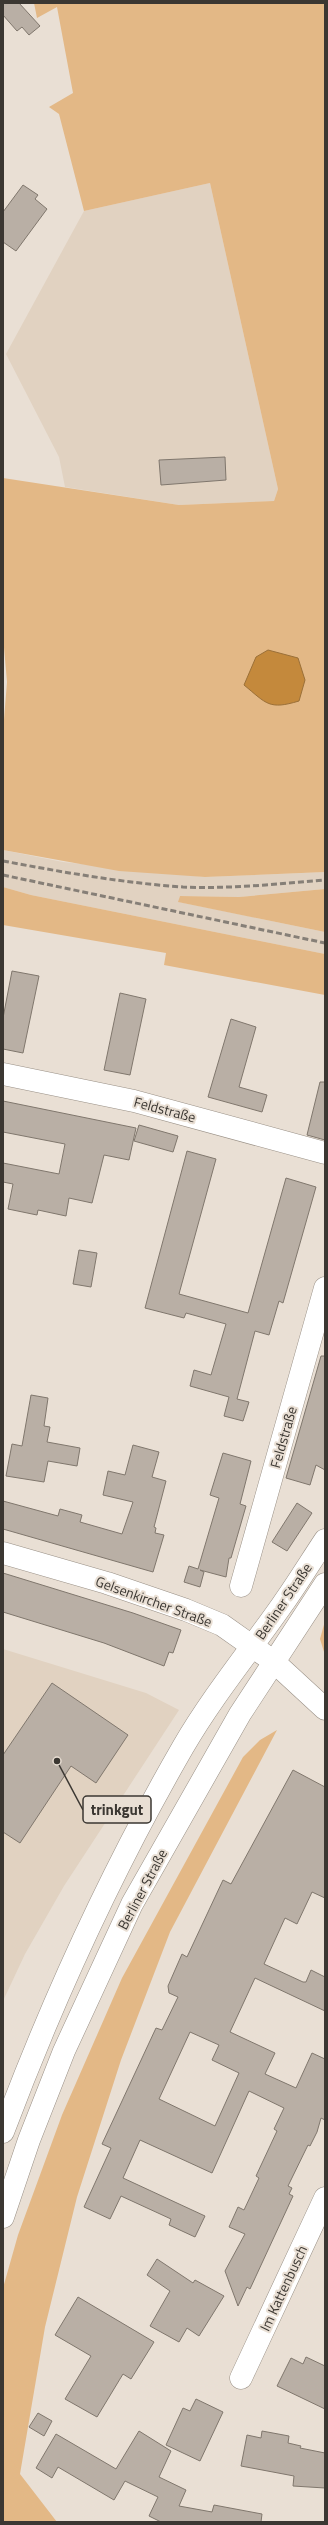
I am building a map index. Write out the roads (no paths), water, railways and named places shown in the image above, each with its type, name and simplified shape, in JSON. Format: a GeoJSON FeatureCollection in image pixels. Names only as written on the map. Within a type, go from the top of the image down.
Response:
{"type":"FeatureCollection","features":[{"type":"Feature","properties":{"kind":"main road","name":"Feldstraße"},"geometry":{"type":"LineString","coordinates":[[3,1074],[134,1101],[325,1153]]}},
{"type":"Feature","properties":{"kind":"main road","name":"Feldstraße"},"geometry":{"type":"LineString","coordinates":[[241,1586],[325,1288]]}},
{"type":"Feature","properties":{"kind":"main road","name":"Berliner Straße"},"geometry":{"type":"LineString","coordinates":[[3,2132],[46,2022],[107,1890],[183,1747],[214,1698],[252,1646],[325,1540]]}},
{"type":"Feature","properties":{"kind":"main road","name":"Gelsenkircher Straße"},"geometry":{"type":"LineString","coordinates":[[3,1553],[107,1583],[186,1610],[222,1625],[273,1661],[325,1709]]}},
{"type":"Feature","properties":{"kind":"main road","name":"Berliner Straße"},"geometry":{"type":"LineString","coordinates":[[3,2217],[29,2140],[64,2051],[132,1904],[240,1714],[273,1661],[325,1584]]}},
{"type":"Feature","properties":{"kind":"main road","name":"Im Kattenbusch"},"geometry":{"type":"LineString","coordinates":[[241,2378],[325,2198]]}},
{"type":"Feature","properties":{"kind":"railway"},"geometry":{"type":"LineString","coordinates":[[3,861],[115,880],[183,887],[236,887],[325,880]]}},
{"type":"Feature","properties":{"kind":"railway"},"geometry":{"type":"LineString","coordinates":[[3,875],[325,943]]}},
{"type":"Feature","properties":{"kind":"place","name":"trinkgut"},"geometry":{"type":"Point","coordinates":[57,1761]}}]}
